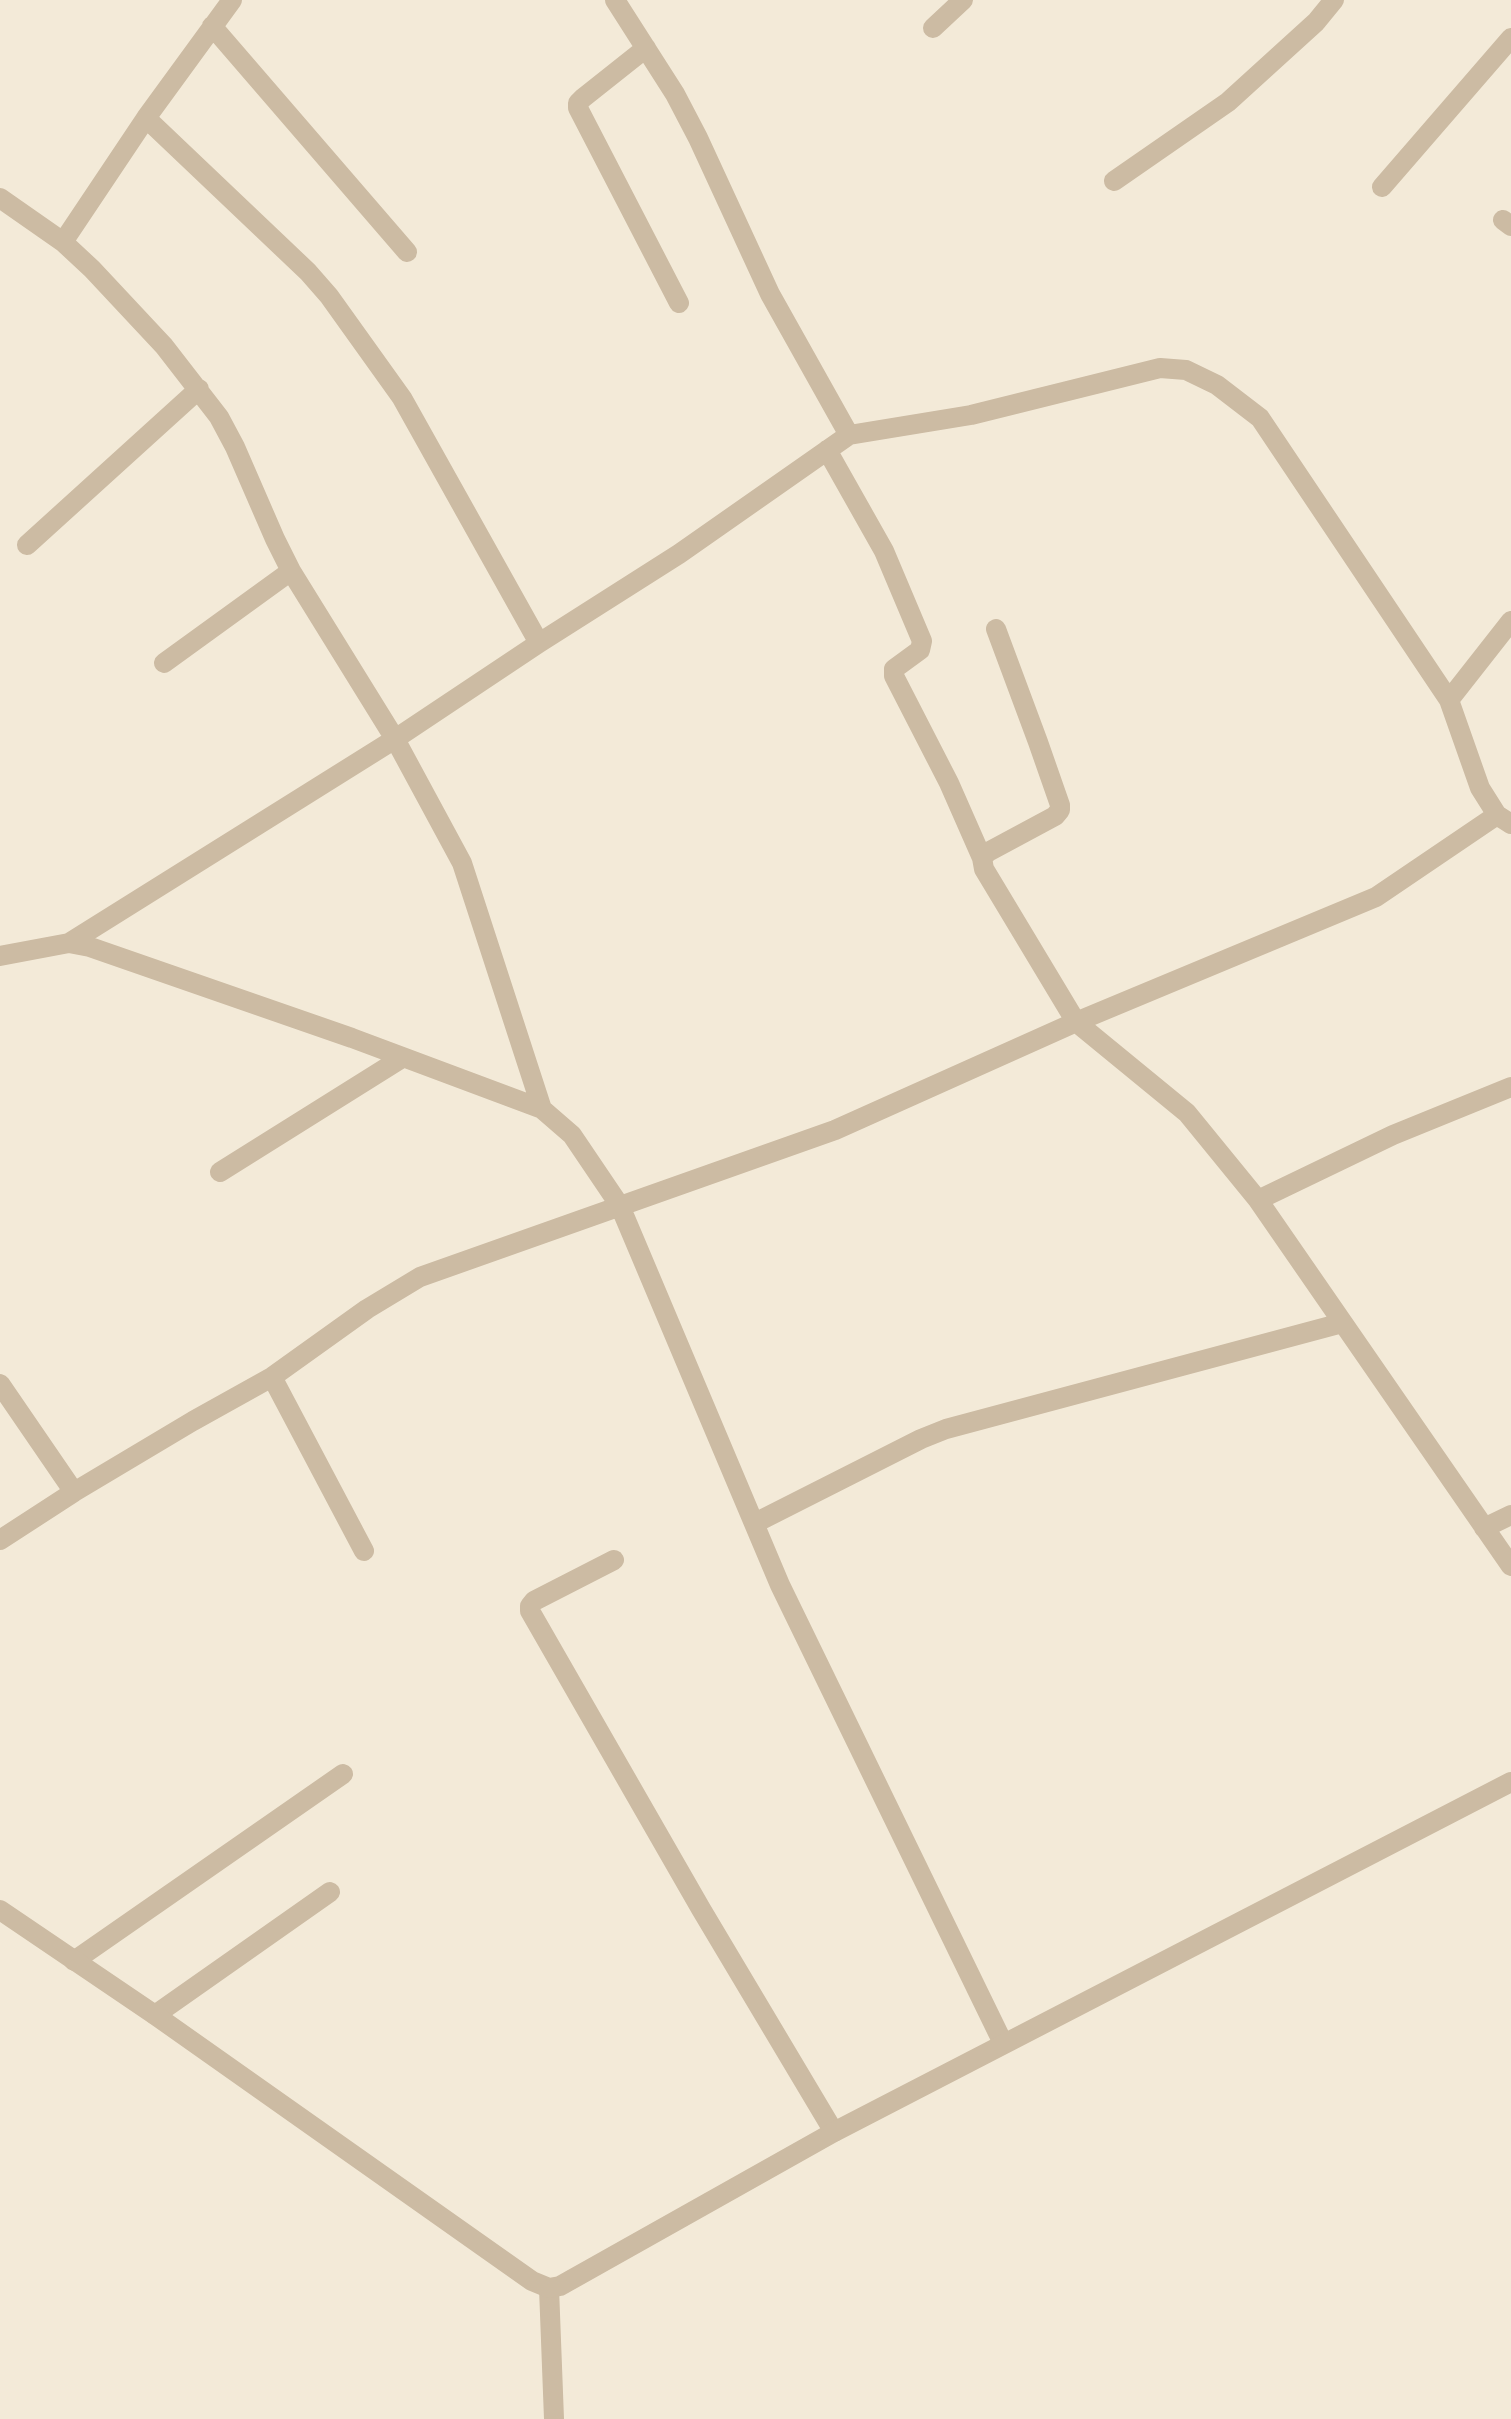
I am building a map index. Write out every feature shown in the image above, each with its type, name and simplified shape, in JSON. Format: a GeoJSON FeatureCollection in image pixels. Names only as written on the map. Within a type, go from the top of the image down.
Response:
{"type":"FeatureCollection","features":[{"type":"Feature","properties":{"kind":"street"},"geometry":{"type":"LineString","coordinates":[[63,242],[146,118],[232,0]]}},
{"type":"Feature","properties":{"kind":"street"},"geometry":{"type":"LineString","coordinates":[[615,0],[675,94],[752,259],[849,435]]}},
{"type":"Feature","properties":{"kind":"street"},"geometry":{"type":"LineString","coordinates":[[933,28],[963,0]]}},
{"type":"Feature","properties":{"kind":"street"},"geometry":{"type":"LineString","coordinates":[[1114,181],[1228,102],[1316,22],[1334,0]]}},
{"type":"Feature","properties":{"kind":"street"},"geometry":{"type":"LineString","coordinates":[[212,26],[407,252]]}},
{"type":"Feature","properties":{"kind":"street"},"geometry":{"type":"LineString","coordinates":[[1382,187],[1511,38]]}},
{"type":"Feature","properties":{"kind":"street"},"geometry":{"type":"LineString","coordinates":[[646,48],[583,98],[578,108],[679,303]]}},
{"type":"Feature","properties":{"kind":"street"},"geometry":{"type":"LineString","coordinates":[[146,118],[308,272],[329,296],[402,398],[539,643]]}},
{"type":"Feature","properties":{"kind":"street"},"geometry":{"type":"LineString","coordinates":[[0,198],[63,242],[92,269],[164,346],[219,417],[291,571],[395,739],[462,863],[542,1109]]}},
{"type":"Feature","properties":{"kind":"street"},"geometry":{"type":"LineString","coordinates":[[0,956],[69,943],[395,739],[679,554],[849,435],[971,415],[1160,368],[1186,370],[1217,385],[1260,418],[1449,700],[1480,788],[1504,820],[1376,897],[1076,1022],[835,1130],[420,1277],[367,1309],[272,1377],[74,1492],[0,1540]]}},
{"type":"Feature","properties":{"kind":"street"},"geometry":{"type":"LineString","coordinates":[[27,545],[199,389]]}},
{"type":"Feature","properties":{"kind":"street"},"geometry":{"type":"LineString","coordinates":[[827,450],[890,563],[922,641],[920,650],[894,669],[894,676],[949,783],[984,869],[1076,1022],[1187,1113],[1258,1200],[1511,1566]]}},
{"type":"Feature","properties":{"kind":"street"},"geometry":{"type":"LineString","coordinates":[[164,663],[291,571]]}},
{"type":"Feature","properties":{"kind":"street"},"geometry":{"type":"LineString","coordinates":[[1449,700],[1511,621]]}},
{"type":"Feature","properties":{"kind":"street"},"geometry":{"type":"LineString","coordinates":[[982,858],[1055,816],[1060,810],[996,629]]}},
{"type":"Feature","properties":{"kind":"street"},"geometry":{"type":"LineString","coordinates":[[69,943],[90,947],[352,1038],[542,1109],[572,1135],[620,1206],[780,1585],[1003,2043]]}},
{"type":"Feature","properties":{"kind":"street"},"geometry":{"type":"LineString","coordinates":[[220,1172],[402,1058]]}},
{"type":"Feature","properties":{"kind":"street"},"geometry":{"type":"LineString","coordinates":[[1258,1200],[1393,1135],[1511,1087]]}},
{"type":"Feature","properties":{"kind":"street"},"geometry":{"type":"LineString","coordinates":[[755,1523],[946,1429],[1342,1323]]}},
{"type":"Feature","properties":{"kind":"street"},"geometry":{"type":"LineString","coordinates":[[272,1377],[364,1551]]}},
{"type":"Feature","properties":{"kind":"street"},"geometry":{"type":"LineString","coordinates":[[0,1384],[74,1492]]}},
{"type":"Feature","properties":{"kind":"street"},"geometry":{"type":"LineString","coordinates":[[1484,1528],[1511,1515]]}},
{"type":"Feature","properties":{"kind":"street"},"geometry":{"type":"LineString","coordinates":[[614,1560],[534,1601],[530,1611],[701,1909],[834,2132]]}},
{"type":"Feature","properties":{"kind":"street"},"geometry":{"type":"LineString","coordinates":[[74,1961],[343,1774]]}},
{"type":"Feature","properties":{"kind":"street"},"geometry":{"type":"LineString","coordinates":[[0,1910],[155,2015],[532,2281],[549,2288],[560,2286],[834,2132],[1003,2043],[1511,1782]]}},
{"type":"Feature","properties":{"kind":"street"},"geometry":{"type":"LineString","coordinates":[[155,2015],[330,1892]]}},
{"type":"Feature","properties":{"kind":"street"},"geometry":{"type":"LineString","coordinates":[[549,2288],[554,2419]]}}]}
